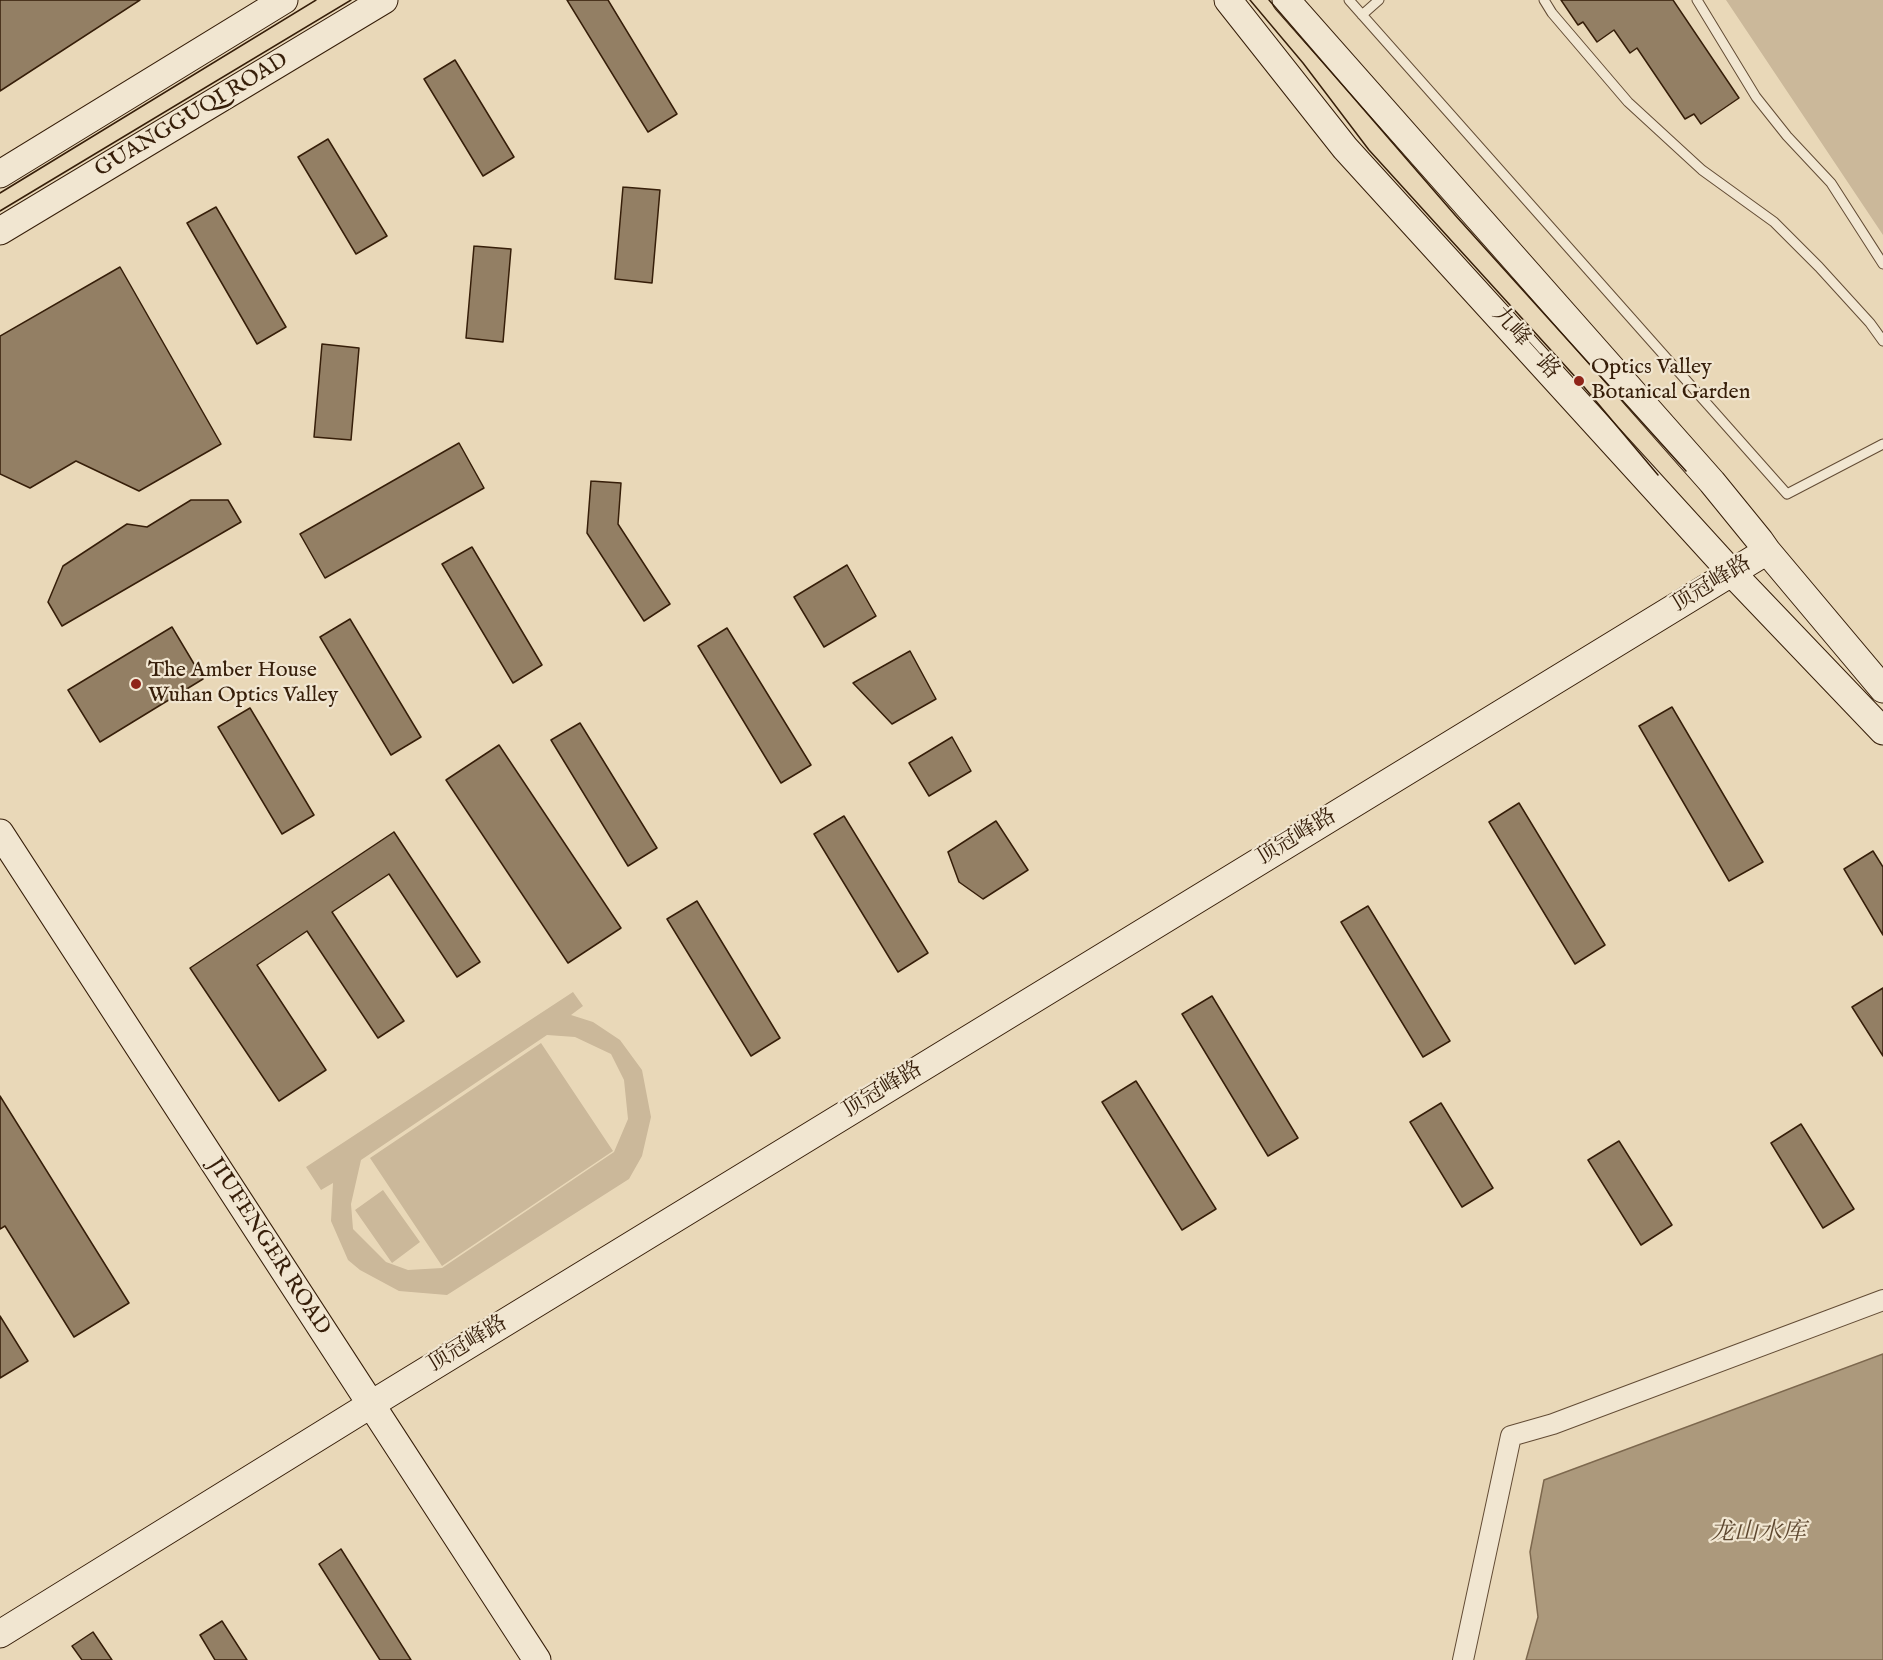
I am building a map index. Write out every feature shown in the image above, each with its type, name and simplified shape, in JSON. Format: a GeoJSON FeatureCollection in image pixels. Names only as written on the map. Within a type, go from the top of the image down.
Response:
{"type":"FeatureCollection","features":[{"type":"Feature","properties":{"kind":"street"},"geometry":{"type":"LineString","coordinates":[[0,174],[284,0]]}},
{"type":"Feature","properties":{"kind":"street","name":"GUANGGUQI ROAD"},"geometry":{"type":"LineString","coordinates":[[0,231],[384,0]]}},
{"type":"Feature","properties":{"kind":"street","name":"九峰一路"},"geometry":{"type":"LineString","coordinates":[[1228,0],[1345,148],[1732,573],[1883,731]]}},
{"type":"Feature","properties":{"kind":"street"},"geometry":{"type":"LineString","coordinates":[[1286,0],[1712,482],[1883,689]]}},
{"type":"Feature","properties":{"kind":"street","name":"顶冠峰路"},"geometry":{"type":"LineString","coordinates":[[0,1634],[370,1404],[1767,551]]}},
{"type":"Feature","properties":{"kind":"street","name":"JIUFENGER ROAD"},"geometry":{"type":"LineString","coordinates":[[0,833],[537,1660]]}},
{"type":"Feature","properties":{"kind":"street"},"geometry":{"type":"LineString","coordinates":[[1463,1660],[1511,1436],[1553,1424],[1883,1300]]}},
{"type":"Feature","properties":{"kind":"lane"},"geometry":{"type":"LineString","coordinates":[[1349,0],[1786,494],[1883,444]]}},
{"type":"Feature","properties":{"kind":"lane"},"geometry":{"type":"LineString","coordinates":[[1362,15],[1379,0]]}},
{"type":"Feature","properties":{"kind":"lane"},"geometry":{"type":"LineString","coordinates":[[1544,0],[1552,13],[1628,102],[1702,170],[1774,222],[1819,267],[1870,323],[1883,341]]}},
{"type":"Feature","properties":{"kind":"lane"},"geometry":{"type":"LineString","coordinates":[[1697,0],[1756,97],[1787,136],[1831,183],[1883,264]]}},
{"type":"Feature","properties":{"kind":"shaded area"},"geometry":{"type":"Polygon","coordinates":[[[1726,0],[1883,0],[1883,235],[1726,0]]]}},
{"type":"Feature","properties":{"kind":"shaded area"},"geometry":{"type":"Polygon","coordinates":[[[573,992],[583,1006],[571,1015],[593,1022],[620,1040],[642,1070],[651,1117],[642,1156],[629,1179],[447,1295],[399,1291],[360,1270],[348,1260],[331,1221],[333,1183],[321,1190],[306,1167],[573,992]],[[547,1035],[361,1160],[351,1204],[353,1229],[386,1262],[408,1270],[442,1268],[614,1152],[628,1119],[624,1080],[611,1054],[575,1037],[547,1035]]]}},
{"type":"Feature","properties":{"kind":"shaded area"},"geometry":{"type":"Polygon","coordinates":[[[541,1043],[613,1151],[442,1266],[370,1158],[541,1043]]]}},
{"type":"Feature","properties":{"kind":"shaded area"},"geometry":{"type":"Polygon","coordinates":[[[383,1190],[420,1242],[392,1263],[355,1210],[383,1190]]]}},
{"type":"Feature","properties":{"kind":"water","name":"龙山水库"},"geometry":{"type":"Polygon","coordinates":[[[1883,1354],[1883,1660],[1526,1660],[1538,1617],[1530,1552],[1544,1480],[1883,1354]]]}},
{"type":"Feature","properties":{"kind":"building"},"geometry":{"type":"Polygon","coordinates":[[[0,0],[140,0],[0,91],[0,0]]]}},
{"type":"Feature","properties":{"kind":"building"},"geometry":{"type":"Polygon","coordinates":[[[567,0],[608,0],[677,114],[648,132],[567,0]]]}},
{"type":"Feature","properties":{"kind":"building"},"geometry":{"type":"Polygon","coordinates":[[[1561,0],[1673,0],[1739,98],[1701,124],[1694,114],[1685,119],[1637,48],[1630,53],[1614,30],[1597,42],[1583,22],[1578,25],[1561,0]]]}},
{"type":"Feature","properties":{"kind":"building"},"geometry":{"type":"Polygon","coordinates":[[[455,60],[514,157],[483,176],[424,79],[455,60]]]}},
{"type":"Feature","properties":{"kind":"building"},"geometry":{"type":"Polygon","coordinates":[[[328,139],[387,236],[356,254],[298,157],[328,139]]]}},
{"type":"Feature","properties":{"kind":"building"},"geometry":{"type":"Polygon","coordinates":[[[623,187],[660,190],[652,283],[615,279],[623,187]]]}},
{"type":"Feature","properties":{"kind":"building"},"geometry":{"type":"Polygon","coordinates":[[[216,207],[286,327],[257,344],[187,223],[216,207]]]}},
{"type":"Feature","properties":{"kind":"building"},"geometry":{"type":"Polygon","coordinates":[[[474,246],[511,249],[503,342],[466,338],[474,246]]]}},
{"type":"Feature","properties":{"kind":"building"},"geometry":{"type":"Polygon","coordinates":[[[120,267],[221,444],[139,491],[76,461],[30,488],[0,474],[0,336],[120,267]]]}},
{"type":"Feature","properties":{"kind":"building"},"geometry":{"type":"Polygon","coordinates":[[[322,344],[359,348],[351,440],[314,437],[322,344]]]}},
{"type":"Feature","properties":{"kind":"building"},"geometry":{"type":"Polygon","coordinates":[[[459,443],[484,488],[325,578],[300,534],[459,443]]]}},
{"type":"Feature","properties":{"kind":"building"},"geometry":{"type":"Polygon","coordinates":[[[591,481],[621,483],[618,524],[670,604],[644,621],[587,533],[591,481]]]}},
{"type":"Feature","properties":{"kind":"building"},"geometry":{"type":"Polygon","coordinates":[[[191,500],[228,500],[241,522],[62,626],[48,602],[63,566],[127,524],[147,527],[191,500]]]}},
{"type":"Feature","properties":{"kind":"building"},"geometry":{"type":"Polygon","coordinates":[[[472,547],[542,665],[513,683],[442,564],[472,547]]]}},
{"type":"Feature","properties":{"kind":"building"},"geometry":{"type":"Polygon","coordinates":[[[847,565],[876,616],[824,647],[794,597],[847,565]]]}},
{"type":"Feature","properties":{"kind":"building"},"geometry":{"type":"Polygon","coordinates":[[[350,619],[421,737],[391,755],[320,637],[350,619]]]}},
{"type":"Feature","properties":{"kind":"building","name":"The Amber House Wuhan Optics Valley"},"geometry":{"type":"Polygon","coordinates":[[[172,627],[203,679],[100,742],[68,690],[172,627]]]}},
{"type":"Feature","properties":{"kind":"building"},"geometry":{"type":"Polygon","coordinates":[[[727,628],[811,765],[781,783],[698,646],[727,628]]]}},
{"type":"Feature","properties":{"kind":"building"},"geometry":{"type":"Polygon","coordinates":[[[910,651],[936,699],[892,724],[853,683],[910,651]]]}},
{"type":"Feature","properties":{"kind":"building"},"geometry":{"type":"Polygon","coordinates":[[[1672,707],[1763,862],[1729,881],[1639,726],[1672,707]]]}},
{"type":"Feature","properties":{"kind":"building"},"geometry":{"type":"Polygon","coordinates":[[[250,708],[314,815],[282,834],[218,727],[250,708]]]}},
{"type":"Feature","properties":{"kind":"building"},"geometry":{"type":"Polygon","coordinates":[[[580,723],[657,848],[628,866],[551,740],[580,723]]]}},
{"type":"Feature","properties":{"kind":"building"},"geometry":{"type":"Polygon","coordinates":[[[952,737],[971,771],[929,796],[909,763],[952,737]]]}},
{"type":"Feature","properties":{"kind":"building"},"geometry":{"type":"Polygon","coordinates":[[[499,745],[621,928],[568,963],[446,780],[499,745]]]}},
{"type":"Feature","properties":{"kind":"building"},"geometry":{"type":"Polygon","coordinates":[[[1519,803],[1605,945],[1575,964],[1489,822],[1519,803]]]}},
{"type":"Feature","properties":{"kind":"building"},"geometry":{"type":"Polygon","coordinates":[[[844,816],[928,953],[898,972],[814,834],[844,816]]]}},
{"type":"Feature","properties":{"kind":"building"},"geometry":{"type":"Polygon","coordinates":[[[996,821],[1028,870],[983,899],[959,882],[948,852],[996,821]]]}},
{"type":"Feature","properties":{"kind":"building"},"geometry":{"type":"Polygon","coordinates":[[[394,832],[480,962],[457,977],[389,874],[332,912],[404,1021],[378,1038],[307,931],[257,965],[326,1070],[279,1101],[190,968],[394,832]]]}},
{"type":"Feature","properties":{"kind":"building"},"geometry":{"type":"Polygon","coordinates":[[[1873,851],[1883,867],[1883,935],[1844,869],[1873,851]]]}},
{"type":"Feature","properties":{"kind":"building"},"geometry":{"type":"Polygon","coordinates":[[[697,901],[780,1038],[751,1056],[667,919],[697,901]]]}},
{"type":"Feature","properties":{"kind":"building"},"geometry":{"type":"Polygon","coordinates":[[[1368,906],[1450,1041],[1423,1057],[1341,922],[1368,906]]]}},
{"type":"Feature","properties":{"kind":"building"},"geometry":{"type":"Polygon","coordinates":[[[1883,988],[1883,1056],[1852,1007],[1883,988]]]}},
{"type":"Feature","properties":{"kind":"building"},"geometry":{"type":"Polygon","coordinates":[[[1212,996],[1298,1138],[1268,1156],[1182,1014],[1212,996]]]}},
{"type":"Feature","properties":{"kind":"building"},"geometry":{"type":"Polygon","coordinates":[[[1136,1081],[1216,1209],[1182,1230],[1102,1102],[1136,1081]]]}},
{"type":"Feature","properties":{"kind":"building"},"geometry":{"type":"Polygon","coordinates":[[[0,1096],[129,1303],[74,1337],[5,1226],[0,1229],[0,1096]]]}},
{"type":"Feature","properties":{"kind":"building"},"geometry":{"type":"Polygon","coordinates":[[[1441,1103],[1493,1188],[1462,1207],[1410,1122],[1441,1103]]]}},
{"type":"Feature","properties":{"kind":"building"},"geometry":{"type":"Polygon","coordinates":[[[1801,1124],[1854,1209],[1823,1228],[1771,1143],[1801,1124]]]}},
{"type":"Feature","properties":{"kind":"building"},"geometry":{"type":"Polygon","coordinates":[[[1619,1141],[1672,1225],[1641,1245],[1588,1160],[1619,1141]]]}},
{"type":"Feature","properties":{"kind":"building"},"geometry":{"type":"Polygon","coordinates":[[[0,1316],[28,1361],[0,1378],[0,1316]]]}},
{"type":"Feature","properties":{"kind":"building"},"geometry":{"type":"Polygon","coordinates":[[[341,1549],[411,1660],[380,1660],[319,1564],[341,1549]]]}},
{"type":"Feature","properties":{"kind":"building"},"geometry":{"type":"Polygon","coordinates":[[[222,1621],[247,1660],[215,1660],[200,1635],[222,1621]]]}},
{"type":"Feature","properties":{"kind":"building"},"geometry":{"type":"Polygon","coordinates":[[[93,1632],[112,1660],[82,1660],[72,1646],[93,1632]]]}},
{"type":"Feature","properties":{"kind":"tram line"},"geometry":{"type":"LineString","coordinates":[[0,193],[316,0]]}},
{"type":"Feature","properties":{"kind":"tram line"},"geometry":{"type":"LineString","coordinates":[[0,211],[351,0]]}},
{"type":"Feature","properties":{"kind":"tram line"},"geometry":{"type":"LineString","coordinates":[[1250,0],[1303,63],[1369,150],[1579,381],[1658,475]]}},
{"type":"Feature","properties":{"kind":"tram line"},"geometry":{"type":"LineString","coordinates":[[1269,0],[1455,215],[1686,471]]}},
{"type":"Feature","properties":{"kind":"place","name":"Optics Valley Botanical Garden"},"geometry":{"type":"Point","coordinates":[1579,381]}},
{"type":"Feature","properties":{"kind":"place","name":"The Amber House Wuhan Optics Valley"},"geometry":{"type":"Point","coordinates":[136,684]}}]}
